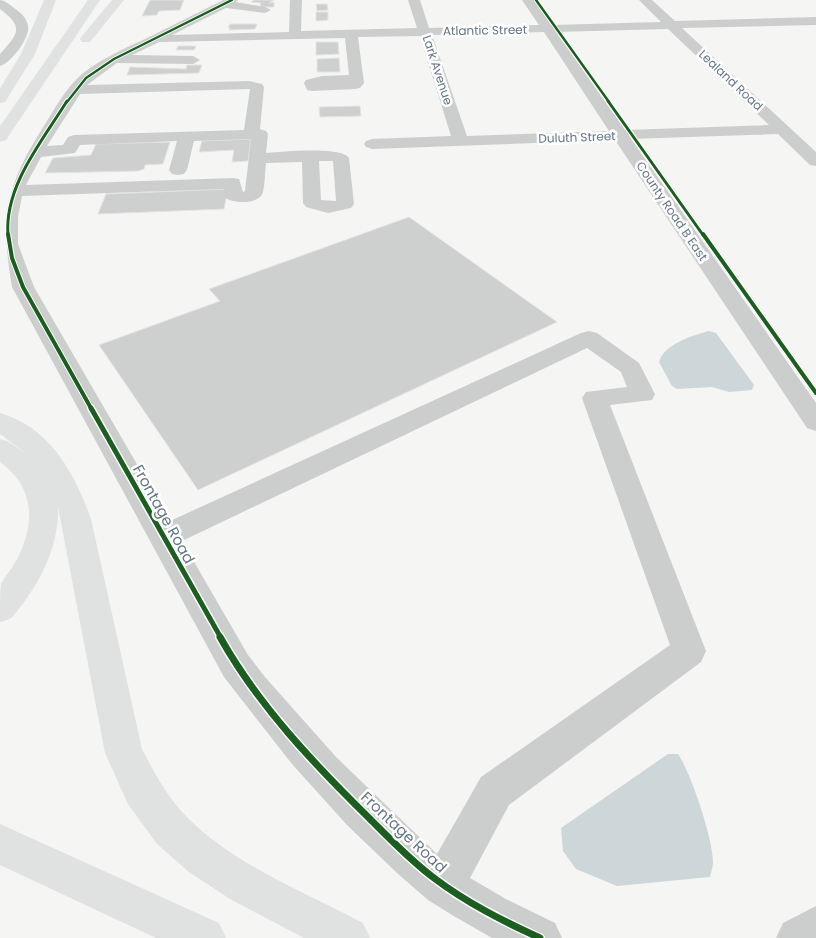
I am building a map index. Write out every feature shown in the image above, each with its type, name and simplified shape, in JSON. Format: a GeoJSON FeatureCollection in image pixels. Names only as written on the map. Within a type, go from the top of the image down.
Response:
{"type":"FeatureCollection","features":[{"type":"Feature","properties":{"kind":"main road"},"geometry":{"type":"LineString","coordinates":[[0,99],[28,54],[50,0]]}},
{"type":"Feature","properties":{"kind":"main road"},"geometry":{"type":"LineString","coordinates":[[0,137],[7,114],[81,0]]}},
{"type":"Feature","properties":{"kind":"main road"},"geometry":{"type":"LineString","coordinates":[[7,114],[94,0]]}},
{"type":"Feature","properties":{"kind":"main road"},"geometry":{"type":"LineString","coordinates":[[7,114],[77,50],[118,0]]}},
{"type":"Feature","properties":{"kind":"main road"},"geometry":{"type":"LineString","coordinates":[[0,422],[27,439],[45,455],[58,472],[69,495],[76,518],[124,753],[142,790],[171,830],[203,858],[245,884],[348,938]]}},
{"type":"Feature","properties":{"kind":"main road"},"geometry":{"type":"LineString","coordinates":[[0,449],[12,455],[26,467],[38,484],[44,510],[44,524],[39,547],[29,570],[12,595],[0,608]]}},
{"type":"Feature","properties":{"kind":"main road"},"geometry":{"type":"LineString","coordinates":[[0,844],[204,938]]}},
{"type":"Feature","properties":{"kind":"street"},"geometry":{"type":"LineString","coordinates":[[294,35],[296,0]]}},
{"type":"Feature","properties":{"kind":"street","name":"Lark Avenue"},"geometry":{"type":"LineString","coordinates":[[414,0],[461,141]]}},
{"type":"Feature","properties":{"kind":"street","name":"County Road B East"},"geometry":{"type":"LineString","coordinates":[[528,0],[811,408]]}},
{"type":"Feature","properties":{"kind":"street","name":"Lealand Road"},"geometry":{"type":"LineString","coordinates":[[645,0],[816,160]]}},
{"type":"Feature","properties":{"kind":"street"},"geometry":{"type":"LineString","coordinates":[[228,2],[265,10]]}},
{"type":"Feature","properties":{"kind":"street","name":"Frontage Road"},"geometry":{"type":"LineString","coordinates":[[228,2],[197,18],[179,20],[154,39],[114,59],[86,78],[75,90],[14,191],[7,225],[10,255],[16,273],[236,666],[273,716],[360,810],[407,855],[443,885],[501,921],[540,938]]}},
{"type":"Feature","properties":{"kind":"street"},"geometry":{"type":"LineString","coordinates":[[0,62],[22,34],[22,23],[2,7]]}},
{"type":"Feature","properties":{"kind":"street"},"geometry":{"type":"LineString","coordinates":[[778,11],[808,32]]}},
{"type":"Feature","properties":{"kind":"street"},"geometry":{"type":"LineString","coordinates":[[197,18],[220,19]]}},
{"type":"Feature","properties":{"kind":"street","name":"Atlantic Street"},"geometry":{"type":"LineString","coordinates":[[154,39],[816,20]]}},
{"type":"Feature","properties":{"kind":"street"},"geometry":{"type":"LineString","coordinates":[[312,100],[358,96],[351,34]]}},
{"type":"Feature","properties":{"kind":"street"},"geometry":{"type":"LineString","coordinates":[[0,42],[16,42]]}},
{"type":"Feature","properties":{"kind":"street"},"geometry":{"type":"LineString","coordinates":[[114,59],[193,60]]}},
{"type":"Feature","properties":{"kind":"street"},"geometry":{"type":"LineString","coordinates":[[75,90],[249,85],[257,87],[252,133]]}},
{"type":"Feature","properties":{"kind":"street","name":"Duluth Street"},"geometry":{"type":"LineString","coordinates":[[372,144],[782,129]]}},
{"type":"Feature","properties":{"kind":"street"},"geometry":{"type":"LineString","coordinates":[[36,152],[69,150],[74,140],[260,134],[254,193],[249,196],[236,197],[233,195],[234,175]]}},
{"type":"Feature","properties":{"kind":"street"},"geometry":{"type":"LineString","coordinates":[[178,170],[186,136]]}},
{"type":"Feature","properties":{"kind":"street"},"geometry":{"type":"LineString","coordinates":[[14,191],[152,185],[234,175],[258,162],[279,164],[310,156]]}},
{"type":"Feature","properties":{"kind":"street"},"geometry":{"type":"LineString","coordinates":[[152,185],[157,172],[178,170],[234,175]]}},
{"type":"Feature","properties":{"kind":"street"},"geometry":{"type":"LineString","coordinates":[[163,537],[589,338],[631,368],[643,394],[595,398],[689,651],[495,791],[443,885]]}},
{"type":"Feature","properties":{"kind":"street"},"geometry":{"type":"LineString","coordinates":[[798,938],[816,928]]}},
{"type":"Feature","properties":{"kind":"shaded area"},"geometry":{"type":"Polygon","coordinates":[[[709,331],[716,333],[754,385],[752,390],[729,392],[712,387],[677,389],[672,386],[659,362],[662,356],[679,342],[709,331]]]}},
{"type":"Feature","properties":{"kind":"shaded area"},"geometry":{"type":"Polygon","coordinates":[[[668,754],[678,754],[689,776],[700,806],[712,852],[713,864],[710,877],[617,886],[576,869],[563,851],[561,828],[668,754]]]}},
{"type":"Feature","properties":{"kind":"building"},"geometry":{"type":"Polygon","coordinates":[[[150,0],[184,0],[180,10],[159,11],[157,15],[142,16],[150,0]]]}},
{"type":"Feature","properties":{"kind":"building"},"geometry":{"type":"Polygon","coordinates":[[[254,0],[274,0],[269,3],[274,2],[274,7],[260,7],[261,3],[251,2],[254,0]]]}},
{"type":"Feature","properties":{"kind":"building"},"geometry":{"type":"Polygon","coordinates":[[[316,4],[327,4],[328,10],[317,11],[316,4]]]}},
{"type":"Feature","properties":{"kind":"building"},"geometry":{"type":"Polygon","coordinates":[[[316,12],[328,12],[328,20],[316,21],[316,12]]]}},
{"type":"Feature","properties":{"kind":"building"},"geometry":{"type":"Polygon","coordinates":[[[230,24],[257,24],[255,29],[229,30],[230,24]]]}},
{"type":"Feature","properties":{"kind":"building"},"geometry":{"type":"Polygon","coordinates":[[[316,42],[338,42],[339,54],[316,55],[316,42]]]}},
{"type":"Feature","properties":{"kind":"building"},"geometry":{"type":"Polygon","coordinates":[[[178,46],[196,46],[194,50],[176,50],[178,46]]]}},
{"type":"Feature","properties":{"kind":"building"},"geometry":{"type":"Polygon","coordinates":[[[339,58],[340,72],[317,72],[317,59],[339,58]]]}},
{"type":"Feature","properties":{"kind":"building"},"geometry":{"type":"Polygon","coordinates":[[[187,65],[202,65],[199,73],[127,75],[130,67],[186,69],[187,65]]]}},
{"type":"Feature","properties":{"kind":"building"},"geometry":{"type":"Polygon","coordinates":[[[360,106],[361,116],[320,117],[319,107],[360,106]]]}},
{"type":"Feature","properties":{"kind":"building"},"geometry":{"type":"Polygon","coordinates":[[[251,139],[248,161],[232,162],[234,150],[199,152],[202,141],[251,139]]]}},
{"type":"Feature","properties":{"kind":"building"},"geometry":{"type":"Polygon","coordinates":[[[170,142],[163,164],[145,165],[144,169],[138,171],[45,173],[53,158],[91,155],[96,144],[170,142]]]}},
{"type":"Feature","properties":{"kind":"building"},"geometry":{"type":"Polygon","coordinates":[[[228,189],[224,209],[98,214],[106,194],[228,189]]]}},
{"type":"Feature","properties":{"kind":"building"},"geometry":{"type":"Polygon","coordinates":[[[409,217],[557,322],[198,490],[99,345],[220,301],[209,289],[409,217]]]}},
{"type":"Feature","properties":{"kind":"cycle path"},"geometry":{"type":"LineString","coordinates":[[232,0],[114,59],[86,78],[71,95],[22,174],[15,189],[8,217],[8,230],[9,244],[16,272],[236,666],[253,688],[323,772],[419,866],[455,893],[540,938]]}},
{"type":"Feature","properties":{"kind":"cycle path"},"geometry":{"type":"LineString","coordinates":[[536,0],[816,393]]}}]}
